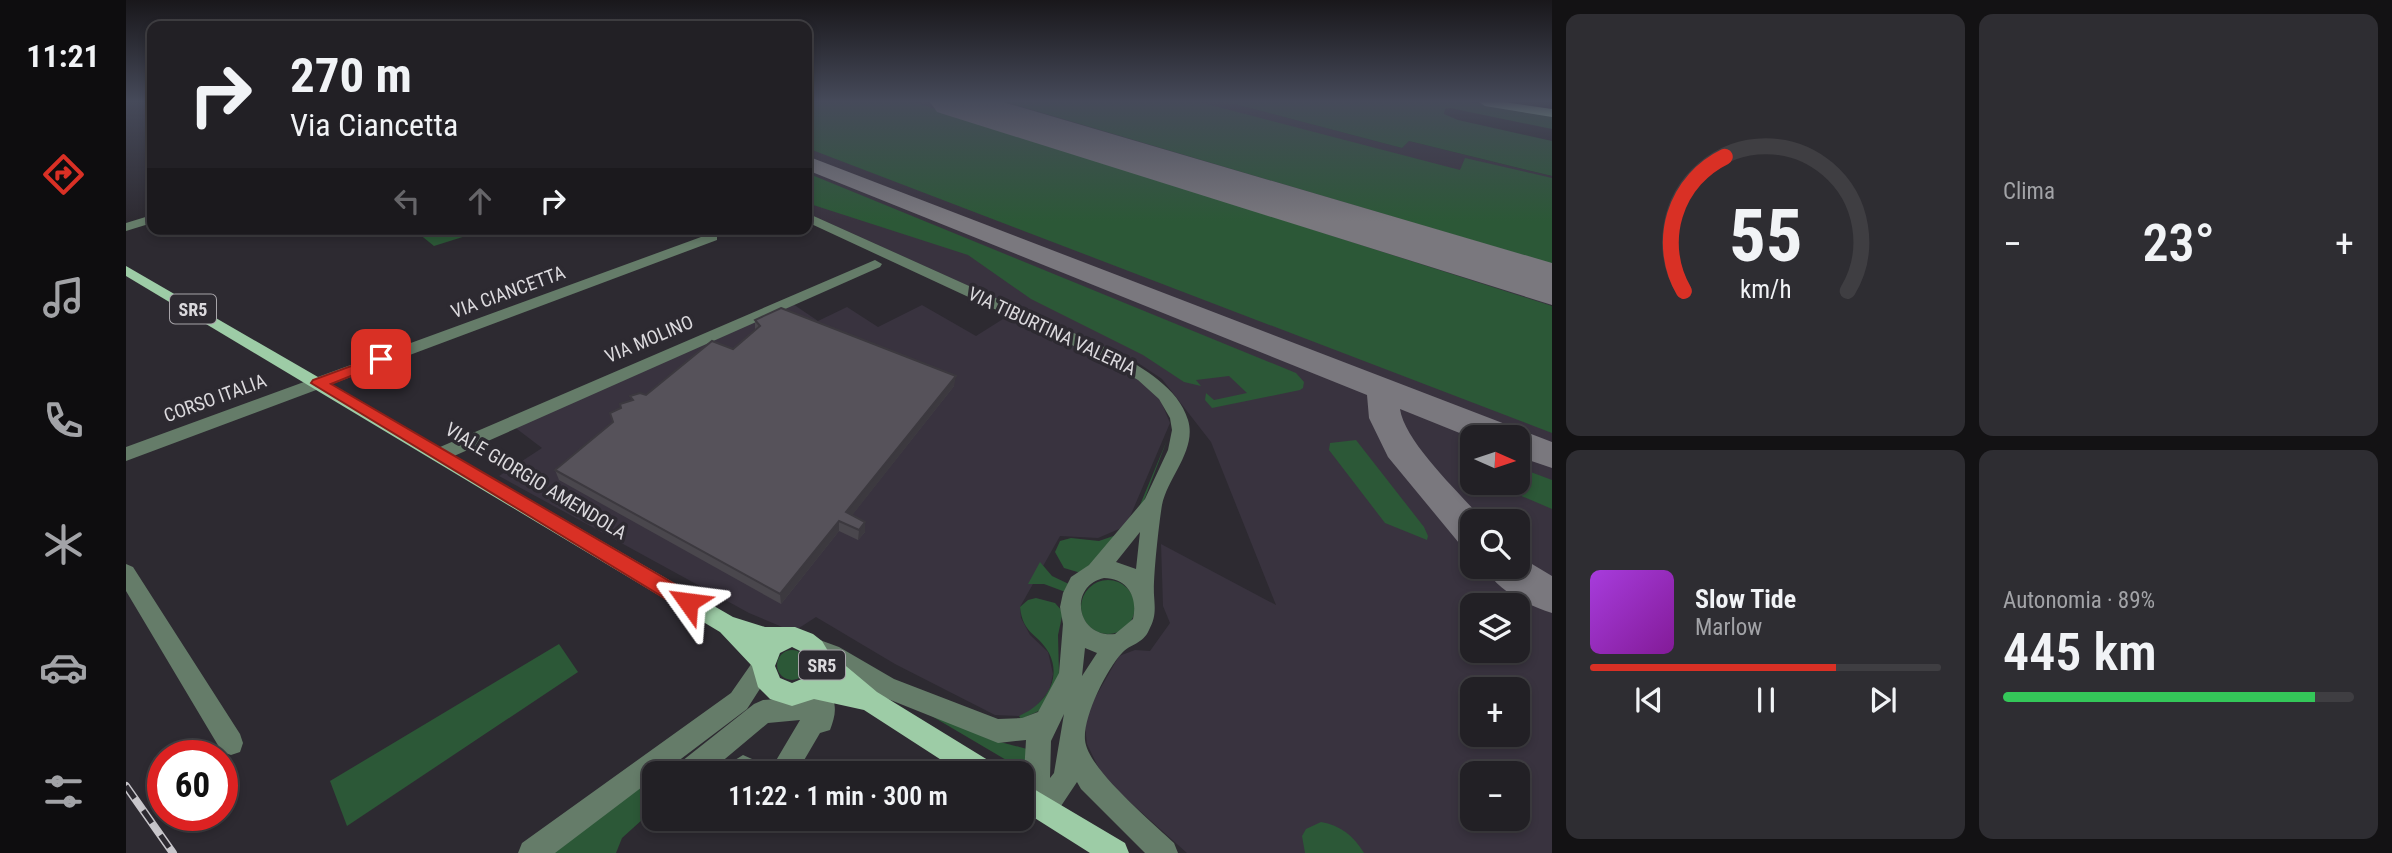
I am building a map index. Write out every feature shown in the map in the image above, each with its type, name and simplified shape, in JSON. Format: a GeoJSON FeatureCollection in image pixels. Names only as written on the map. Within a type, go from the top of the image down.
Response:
{"type":"FeatureCollection","features":[{"type":"Feature","properties":{"kind":"main road","name":"SR5"},"geometry":{"type":"LineString","coordinates":[[126,270],[319,383]]}},
{"type":"Feature","properties":{"kind":"main road","name":"VIALE GIORGIO AMENDOLA"},"geometry":{"type":"LineString","coordinates":[[319,383],[727,625],[765,637],[786,639]]}},
{"type":"Feature","properties":{"kind":"main road","name":"VIALE GIORGIO AMENDOLA"},"geometry":{"type":"LineString","coordinates":[[727,625],[762,664]]}},
{"type":"Feature","properties":{"kind":"main road","name":"SR5"},"geometry":{"type":"LineString","coordinates":[[869,700],[810,687],[792,693],[782,692],[768,683],[762,664],[771,647],[786,639],[803,639],[869,700],[966,761]]}},
{"type":"Feature","properties":{"kind":"main road","name":"SR5"},"geometry":{"type":"LineString","coordinates":[[810,687],[820,675],[819,654]]}},
{"type":"Feature","properties":{"kind":"main road"},"geometry":{"type":"LineString","coordinates":[[1034,803],[1115,853]]}},
{"type":"Feature","properties":{"kind":"street","name":"VIA TIBURTINA VALERIA"},"geometry":{"type":"LineString","coordinates":[[812,219],[1110,356],[1133,368],[1155,385],[1174,406],[1181,430],[1177,450],[1153,503],[1097,570]]}},
{"type":"Feature","properties":{"kind":"street"},"geometry":{"type":"LineString","coordinates":[[126,226],[147,220]]}},
{"type":"Feature","properties":{"kind":"street","name":"VIA CIANCETTA"},"geometry":{"type":"LineString","coordinates":[[319,383],[712,237]]}},
{"type":"Feature","properties":{"kind":"street","name":"VIA MOLINO"},"geometry":{"type":"LineString","coordinates":[[439,455],[875,264]]}},
{"type":"Feature","properties":{"kind":"street","name":"CORSO ITALIA"},"geometry":{"type":"LineString","coordinates":[[126,454],[319,383]]}},
{"type":"Feature","properties":{"kind":"street","name":"VIA TIBURTINA VALERIA"},"geometry":{"type":"LineString","coordinates":[[1144,592],[1153,503]]}},
{"type":"Feature","properties":{"kind":"street"},"geometry":{"type":"LineString","coordinates":[[1034,782],[1038,740],[1069,678],[1074,625],[1070,604],[1080,580],[1097,570],[1121,574],[1144,592],[1146,614],[1142,625],[1133,636],[1115,644],[1093,641],[1074,625]]}},
{"type":"Feature","properties":{"kind":"street"},"geometry":{"type":"LineString","coordinates":[[126,573],[229,740]]}},
{"type":"Feature","properties":{"kind":"street"},"geometry":{"type":"LineString","coordinates":[[1034,801],[1066,778],[1078,703],[1115,644]]}},
{"type":"Feature","properties":{"kind":"street"},"geometry":{"type":"LineString","coordinates":[[819,654],[831,654],[886,687],[998,731],[1022,730],[1046,721]]}},
{"type":"Feature","properties":{"kind":"street"},"geometry":{"type":"LineString","coordinates":[[738,701],[762,664]]}},
{"type":"Feature","properties":{"kind":"street"},"geometry":{"type":"LineString","coordinates":[[531,853],[738,701],[782,692]]}},
{"type":"Feature","properties":{"kind":"street"},"geometry":{"type":"LineString","coordinates":[[702,761],[763,712],[824,708],[823,719],[821,722],[815,719],[789,761]]}},
{"type":"Feature","properties":{"kind":"street"},"geometry":{"type":"LineString","coordinates":[[1071,740],[1090,780],[1164,853]]}},
{"type":"Feature","properties":{"kind":"shaded area"},"geometry":{"type":"Polygon","coordinates":[[[812,142],[1378,142],[1402,148],[1408,142],[1412,142],[1552,176],[1552,853],[1187,853],[1104,779],[1087,744],[1084,717],[1119,656],[1135,650],[1150,651],[1170,623],[1163,606],[1161,544],[1276,605],[1211,442],[1162,379],[1135,361],[812,215],[812,142]]]}},
{"type":"Feature","properties":{"kind":"shaded area"},"geometry":{"type":"Polygon","coordinates":[[[790,302],[818,321],[847,307],[878,327],[922,305],[976,336],[1011,314],[1124,367],[1160,399],[1170,423],[1126,526],[1098,538],[1060,536],[1020,607],[1021,618],[1030,635],[1048,652],[1053,674],[1049,691],[1032,711],[1019,716],[995,715],[895,664],[816,617],[799,628],[787,629],[749,613],[499,476],[542,448],[513,426],[790,302]]]}},
{"type":"Feature","properties":{"kind":"green space"},"geometry":{"type":"Polygon","coordinates":[[[812,142],[1038,142],[1552,306],[1552,433],[812,150],[812,142]]]}},
{"type":"Feature","properties":{"kind":"green space"},"geometry":{"type":"Polygon","coordinates":[[[1140,142],[1352,142],[1460,170],[1465,158],[1552,178],[1552,264],[1140,142]]]}},
{"type":"Feature","properties":{"kind":"green space"},"geometry":{"type":"Polygon","coordinates":[[[1378,142],[1408,142],[1402,148],[1378,142]]]}},
{"type":"Feature","properties":{"kind":"green space"},"geometry":{"type":"Polygon","coordinates":[[[1412,142],[1552,142],[1552,176],[1412,142]]]}},
{"type":"Feature","properties":{"kind":"green space"},"geometry":{"type":"Polygon","coordinates":[[[812,175],[1296,373],[1304,382],[1303,388],[1212,408],[1205,400],[1206,393],[1214,400],[1247,393],[1229,376],[1196,380],[1201,386],[1184,382],[1143,355],[1031,299],[968,255],[812,205],[812,175]]]}},
{"type":"Feature","properties":{"kind":"green space"},"geometry":{"type":"Polygon","coordinates":[[[420,235],[469,235],[434,246],[420,235]]]}},
{"type":"Feature","properties":{"kind":"green space"},"geometry":{"type":"Polygon","coordinates":[[[1167,440],[1137,519],[1081,573],[1064,568],[1055,552],[1060,541],[1071,538],[1099,541],[1119,534],[1140,505],[1167,440]]]}},
{"type":"Feature","properties":{"kind":"green space"},"geometry":{"type":"Polygon","coordinates":[[[1356,440],[1424,527],[1427,540],[1385,523],[1329,450],[1330,443],[1356,440]]]}},
{"type":"Feature","properties":{"kind":"green space"},"geometry":{"type":"Polygon","coordinates":[[[1530,472],[1552,480],[1552,509],[1519,495],[1530,495],[1530,472]]]}},
{"type":"Feature","properties":{"kind":"green space"},"geometry":{"type":"Polygon","coordinates":[[[1040,562],[1052,576],[1073,586],[1068,593],[1044,584],[1028,584],[1040,562]]]}},
{"type":"Feature","properties":{"kind":"green space"},"geometry":{"type":"Polygon","coordinates":[[[1108,580],[1127,588],[1135,607],[1127,626],[1108,634],[1089,626],[1081,607],[1089,588],[1108,580]]]}},
{"type":"Feature","properties":{"kind":"green space"},"geometry":{"type":"Polygon","coordinates":[[[1036,598],[1055,603],[1063,612],[1058,635],[1059,674],[1041,710],[1021,719],[1019,716],[1043,699],[1054,673],[1049,653],[1028,629],[1022,616],[1020,607],[1028,600],[1036,598]]]}},
{"type":"Feature","properties":{"kind":"green space"},"geometry":{"type":"Polygon","coordinates":[[[559,644],[578,672],[347,826],[330,781],[559,644]]]}},
{"type":"Feature","properties":{"kind":"green space"},"geometry":{"type":"Polygon","coordinates":[[[792,650],[803,654],[807,665],[803,676],[792,680],[781,676],[777,665],[781,654],[792,650]]]}},
{"type":"Feature","properties":{"kind":"green space"},"geometry":{"type":"Polygon","coordinates":[[[918,708],[989,739],[1027,749],[1028,761],[1008,761],[918,708]]]}},
{"type":"Feature","properties":{"kind":"green space"},"geometry":{"type":"Polygon","coordinates":[[[642,787],[642,820],[622,838],[616,853],[550,853],[642,787]]]}},
{"type":"Feature","properties":{"kind":"green space"},"geometry":{"type":"Polygon","coordinates":[[[1321,822],[1346,832],[1364,853],[1305,853],[1302,836],[1306,829],[1321,822]]]}},
{"type":"Feature","properties":{"kind":"building"},"geometry":{"type":"Polygon","coordinates":[[[781,308],[956,376],[846,512],[865,522],[859,530],[839,521],[780,594],[555,470],[613,422],[610,413],[621,408],[620,404],[633,400],[630,396],[640,393],[646,395],[712,341],[733,349],[760,326],[755,320],[781,308]]]}},
{"type":"Feature","properties":{"kind":"taxiway"},"geometry":{"type":"LineString","coordinates":[[812,164],[1382,389]]}},
{"type":"Feature","properties":{"kind":"taxiway"},"geometry":{"type":"LineString","coordinates":[[1382,389],[1472,425]]}},
{"type":"Feature","properties":{"kind":"taxiway"},"geometry":{"type":"LineString","coordinates":[[1382,389],[1385,418],[1400,448],[1460,518]]}},
{"type":"Feature","properties":{"kind":"taxiway"},"geometry":{"type":"LineString","coordinates":[[1530,447],[1552,456]]}},
{"type":"Feature","properties":{"kind":"taxiway"},"geometry":{"type":"LineString","coordinates":[[1522,579],[1552,596]]}},
{"type":"Feature","properties":{"kind":"runway"},"geometry":{"type":"LineString","coordinates":[[1084,142],[1552,285]]}},
{"type":"Feature","properties":{"kind":"railway"},"geometry":{"type":"LineString","coordinates":[[126,786],[173,853]]}},
{"type":"Feature","properties":{"kind":"route"},"geometry":{"type":"LineString","coordinates":[[381,359],[319,383],[688,602]]}}]}
